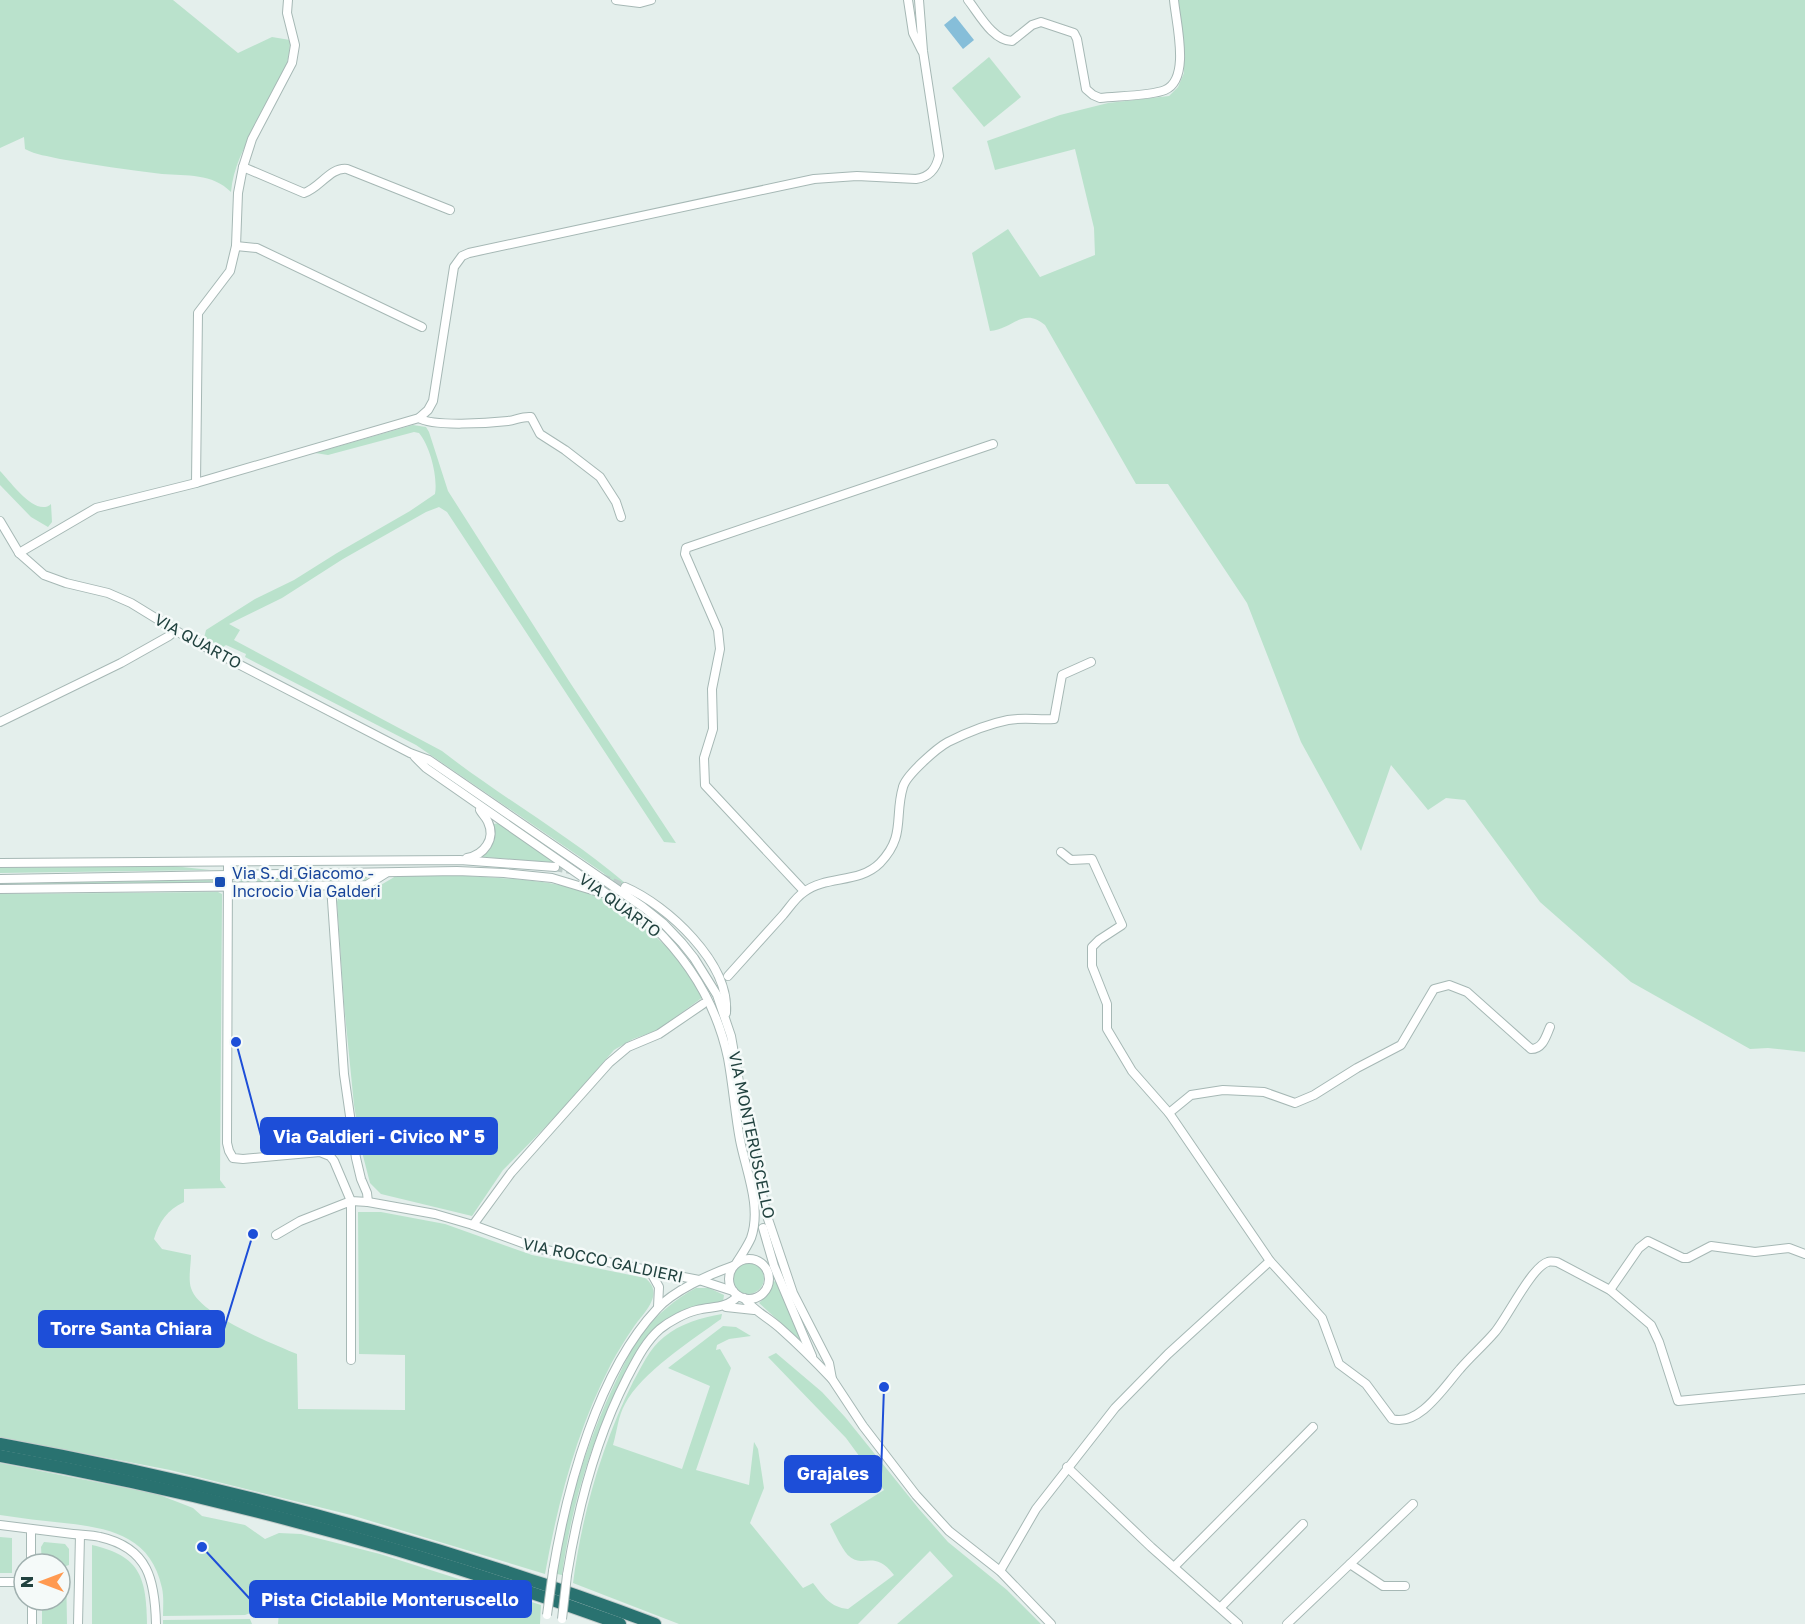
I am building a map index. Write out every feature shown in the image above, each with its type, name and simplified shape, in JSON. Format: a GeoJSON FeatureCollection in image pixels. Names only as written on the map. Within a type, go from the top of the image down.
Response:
{"type":"FeatureCollection","features":[{"type":"Feature","properties":{"kind":"highway"},"geometry":{"type":"LineString","coordinates":[[0,1444],[195,1484],[335,1521],[459,1556],[655,1624]]}},
{"type":"Feature","properties":{"kind":"highway"},"geometry":{"type":"LineString","coordinates":[[0,1456],[99,1475],[265,1514],[482,1577],[620,1624]]}},
{"type":"Feature","properties":{"kind":"street"},"geometry":{"type":"LineString","coordinates":[[196,483],[198,313],[230,271],[236,246],[238,193],[243,167],[252,139],[292,63],[295,45],[287,13],[288,0]]}},
{"type":"Feature","properties":{"kind":"street"},"geometry":{"type":"LineString","coordinates":[[616,0],[640,3],[651,0]]}},
{"type":"Feature","properties":{"kind":"street"},"geometry":{"type":"LineString","coordinates":[[908,0],[913,33],[923,51]]}},
{"type":"Feature","properties":{"kind":"street"},"geometry":{"type":"LineString","coordinates":[[19,553],[96,508],[196,483],[419,418],[428,410],[433,401],[454,267],[462,256],[814,179],[857,176],[924,178],[931,174],[937,165],[939,156],[923,51],[919,0]]}},
{"type":"Feature","properties":{"kind":"street"},"geometry":{"type":"LineString","coordinates":[[968,0],[997,36],[1004,40],[1012,41],[1041,22],[1074,33],[1086,89],[1100,98],[1162,92],[1173,85],[1180,72],[1173,0]]}},
{"type":"Feature","properties":{"kind":"street"},"geometry":{"type":"LineString","coordinates":[[243,167],[304,193],[339,169],[347,169],[450,210]]}},
{"type":"Feature","properties":{"kind":"street"},"geometry":{"type":"LineString","coordinates":[[236,246],[258,248],[422,327]]}},
{"type":"Feature","properties":{"kind":"street"},"geometry":{"type":"LineString","coordinates":[[419,418],[425,422],[452,424],[508,421],[531,417],[540,434],[600,477],[616,502],[621,517]]}},
{"type":"Feature","properties":{"kind":"street"},"geometry":{"type":"LineString","coordinates":[[804,891],[705,786],[704,759],[713,729],[712,689],[720,649],[718,630],[685,554],[686,548],[993,444]]}},
{"type":"Feature","properties":{"kind":"street","name":"VIA QUARTO"},"geometry":{"type":"LineString","coordinates":[[0,521],[19,553],[44,575],[114,595],[142,609],[175,631],[410,753],[429,760],[655,916],[694,958],[717,995],[726,1017]]}},
{"type":"Feature","properties":{"kind":"street"},"geometry":{"type":"LineString","coordinates":[[0,722],[121,663],[175,631]]}},
{"type":"Feature","properties":{"kind":"street"},"geometry":{"type":"LineString","coordinates":[[728,976],[804,891],[826,883],[869,873],[880,863],[898,836],[901,797],[905,782],[947,743],[992,724],[1009,720],[1053,719],[1062,675],[1091,662]]}},
{"type":"Feature","properties":{"kind":"street","name":"VIA QUARTO"},"geometry":{"type":"LineString","coordinates":[[410,753],[426,768],[653,926],[677,950],[698,980],[717,1020],[728,1058],[755,1214],[751,1238],[735,1264]]}},
{"type":"Feature","properties":{"kind":"street"},"geometry":{"type":"LineString","coordinates":[[460,860],[481,853],[489,840],[491,831],[477,803]]}},
{"type":"Feature","properties":{"kind":"street"},"geometry":{"type":"LineString","coordinates":[[1060,852],[1071,860],[1092,859],[1122,925],[1092,947],[1092,966],[1107,1004],[1107,1029],[1132,1071],[1169,1113],[1270,1261],[1322,1318],[1339,1364],[1366,1384],[1388,1415],[1398,1421],[1412,1418],[1433,1401],[1497,1331],[1526,1285],[1542,1265],[1549,1261],[1557,1262],[1610,1290],[1651,1325],[1659,1342],[1678,1401],[1805,1389]]}},
{"type":"Feature","properties":{"kind":"street"},"geometry":{"type":"LineString","coordinates":[[0,863],[460,860],[555,867]]}},
{"type":"Feature","properties":{"kind":"street"},"geometry":{"type":"LineString","coordinates":[[228,863],[227,1143],[233,1158],[238,1159],[315,1152],[325,1154],[334,1161],[351,1201],[351,1360]]}},
{"type":"Feature","properties":{"kind":"street"},"geometry":{"type":"LineString","coordinates":[[0,879],[457,871],[552,878],[605,893]]}},
{"type":"Feature","properties":{"kind":"street"},"geometry":{"type":"LineString","coordinates":[[0,889],[368,885],[387,872]]}},
{"type":"Feature","properties":{"kind":"street"},"geometry":{"type":"LineString","coordinates":[[331,886],[344,1074],[356,1158],[361,1179],[368,1193],[368,1202]]}},
{"type":"Feature","properties":{"kind":"street"},"geometry":{"type":"LineString","coordinates":[[625,887],[658,906],[678,923],[703,952],[721,982],[727,1002],[726,1017]]}},
{"type":"Feature","properties":{"kind":"street"},"geometry":{"type":"LineString","coordinates":[[1169,1113],[1191,1095],[1223,1090],[1264,1092],[1295,1103],[1314,1095],[1357,1068],[1401,1046],[1434,989],[1449,985],[1467,992],[1531,1050],[1541,1046],[1550,1027]]}},
{"type":"Feature","properties":{"kind":"street"},"geometry":{"type":"LineString","coordinates":[[473,1225],[511,1173],[609,1063],[628,1047],[659,1034],[703,1004]]}},
{"type":"Feature","properties":{"kind":"street","name":"VIA MONTERUSCELLO"},"geometry":{"type":"LineString","coordinates":[[726,1017],[774,1266],[829,1363],[832,1379],[863,1426],[916,1495],[949,1531],[1000,1571],[1051,1624]]}},
{"type":"Feature","properties":{"kind":"street"},"geometry":{"type":"LineString","coordinates":[[276,1235],[300,1221],[351,1201]]}},
{"type":"Feature","properties":{"kind":"street","name":"VIA ROCCO GALDIERI"},"geometry":{"type":"LineString","coordinates":[[351,1201],[435,1214],[536,1248],[699,1280],[739,1295]]}},
{"type":"Feature","properties":{"kind":"street"},"geometry":{"type":"LineString","coordinates":[[763,1228],[774,1266],[812,1356]]}},
{"type":"Feature","properties":{"kind":"street"},"geometry":{"type":"LineString","coordinates":[[1610,1290],[1639,1248],[1648,1241],[1683,1258],[1688,1258],[1710,1246],[1755,1252],[1789,1248],[1805,1254]]}},
{"type":"Feature","properties":{"kind":"street"},"geometry":{"type":"LineString","coordinates":[[547,1620],[553,1571],[566,1504],[592,1422],[631,1342],[658,1306],[699,1280],[743,1259],[754,1259],[774,1266]]}},
{"type":"Feature","properties":{"kind":"street"},"geometry":{"type":"LineString","coordinates":[[1000,1571],[1036,1509],[1067,1467],[1139,1382],[1270,1261]]}},
{"type":"Feature","properties":{"kind":"street"},"geometry":{"type":"LineString","coordinates":[[735,1264],[729,1279],[739,1295],[754,1310],[779,1327],[812,1356],[832,1379]]}},
{"type":"Feature","properties":{"kind":"street"},"geometry":{"type":"LineString","coordinates":[[739,1295],[757,1297],[766,1288],[774,1266]]}},
{"type":"Feature","properties":{"kind":"street"},"geometry":{"type":"LineString","coordinates":[[649,1269],[659,1287],[658,1306]]}},
{"type":"Feature","properties":{"kind":"street"},"geometry":{"type":"LineString","coordinates":[[722,1307],[733,1302],[739,1295]]}},
{"type":"Feature","properties":{"kind":"street"},"geometry":{"type":"LineString","coordinates":[[562,1622],[567,1575],[578,1515],[594,1459],[614,1405],[636,1361],[661,1329],[694,1311],[722,1307],[754,1310]]}},
{"type":"Feature","properties":{"kind":"street"},"geometry":{"type":"LineString","coordinates":[[1174,1567],[1313,1426]]}},
{"type":"Feature","properties":{"kind":"street"},"geometry":{"type":"LineString","coordinates":[[1067,1467],[1238,1624]]}},
{"type":"Feature","properties":{"kind":"street"},"geometry":{"type":"LineString","coordinates":[[1287,1624],[1413,1504]]}},
{"type":"Feature","properties":{"kind":"street"},"geometry":{"type":"LineString","coordinates":[[1221,1607],[1303,1524]]}},
{"type":"Feature","properties":{"kind":"street"},"geometry":{"type":"LineString","coordinates":[[0,1525],[100,1536],[131,1549],[143,1562],[151,1579],[155,1595],[156,1624]]}},
{"type":"Feature","properties":{"kind":"street"},"geometry":{"type":"LineString","coordinates":[[31,1529],[31,1552]]}},
{"type":"Feature","properties":{"kind":"street"},"geometry":{"type":"LineString","coordinates":[[78,1624],[80,1535]]}},
{"type":"Feature","properties":{"kind":"street"},"geometry":{"type":"LineString","coordinates":[[1350,1564],[1383,1586],[1405,1586]]}},
{"type":"Feature","properties":{"kind":"green space"},"geometry":{"type":"Polygon","coordinates":[[[0,0],[173,0],[238,53],[272,37],[290,40],[288,59],[282,77],[242,152],[231,192],[216,181],[207,178],[124,169],[38,154],[25,149],[24,137],[0,148],[0,0]]]}},
{"type":"Feature","properties":{"kind":"green space"},"geometry":{"type":"Polygon","coordinates":[[[1178,0],[1805,0],[1805,1052],[1768,1048],[1750,1049],[1631,982],[1540,902],[1465,800],[1446,798],[1428,810],[1391,765],[1361,851],[1301,742],[1247,603],[1168,484],[1136,484],[1045,325],[1037,320],[1024,318],[998,330],[990,331],[972,253],[1008,229],[1040,277],[1095,255],[1094,228],[1075,149],[995,170],[987,141],[1060,115],[1108,103],[1169,96],[1178,87],[1184,73],[1178,0]]]}},
{"type":"Feature","properties":{"kind":"green space"},"geometry":{"type":"Polygon","coordinates":[[[989,57],[1021,97],[984,127],[952,88],[989,57]]]}},
{"type":"Feature","properties":{"kind":"green space"},"geometry":{"type":"Polygon","coordinates":[[[413,425],[426,427],[448,491],[676,843],[664,842],[447,512],[439,507],[343,559],[282,598],[229,624],[240,630],[234,640],[442,751],[602,864],[624,882],[622,888],[416,745],[245,657],[246,654],[204,638],[206,630],[255,599],[294,580],[435,494],[432,462],[427,446],[419,433],[414,432],[328,455],[315,453],[413,425]]]}},
{"type":"Feature","properties":{"kind":"green space"},"geometry":{"type":"Polygon","coordinates":[[[0,471],[31,502],[45,507],[51,504],[52,522],[48,527],[31,517],[0,485],[0,471]]]}},
{"type":"Feature","properties":{"kind":"green space"},"geometry":{"type":"Polygon","coordinates":[[[499,823],[556,863],[556,866],[549,862],[482,857],[492,843],[494,824],[499,823]]]}},
{"type":"Feature","properties":{"kind":"green space"},"geometry":{"type":"Polygon","coordinates":[[[173,866],[210,870],[0,873],[0,868],[173,866]]]}},
{"type":"Feature","properties":{"kind":"green space"},"geometry":{"type":"Polygon","coordinates":[[[455,875],[555,884],[594,895],[611,903],[641,924],[674,954],[703,997],[658,1030],[633,1039],[614,1050],[561,1111],[503,1170],[472,1216],[381,1194],[370,1183],[354,1105],[337,902],[343,890],[374,889],[396,876],[455,875]]]}},
{"type":"Feature","properties":{"kind":"green space"},"geometry":{"type":"Polygon","coordinates":[[[367,877],[368,881],[240,883],[241,880],[367,877]]]}},
{"type":"Feature","properties":{"kind":"green space"},"geometry":{"type":"Polygon","coordinates":[[[221,880],[221,883],[0,885],[0,883],[221,880]]]}},
{"type":"Feature","properties":{"kind":"green space"},"geometry":{"type":"Polygon","coordinates":[[[218,892],[222,894],[220,1180],[226,1188],[184,1189],[184,1202],[164,1217],[154,1239],[162,1249],[191,1255],[191,1288],[207,1308],[238,1327],[297,1354],[298,1409],[405,1410],[405,1355],[359,1354],[358,1212],[381,1212],[445,1224],[532,1255],[645,1278],[651,1284],[653,1297],[651,1303],[611,1364],[588,1414],[570,1466],[545,1574],[351,1515],[170,1470],[0,1437],[0,894],[218,892]]]}},
{"type":"Feature","properties":{"kind":"green space"},"geometry":{"type":"Polygon","coordinates":[[[748,1262],[759,1267],[764,1278],[759,1289],[748,1294],[737,1289],[732,1278],[737,1267],[748,1262]]]}},
{"type":"Feature","properties":{"kind":"green space"},"geometry":{"type":"Polygon","coordinates":[[[773,1281],[777,1282],[802,1342],[759,1303],[768,1294],[773,1281]]]}},
{"type":"Feature","properties":{"kind":"green space"},"geometry":{"type":"Polygon","coordinates":[[[696,1288],[709,1288],[724,1295],[723,1302],[697,1307],[673,1316],[653,1331],[638,1350],[601,1425],[577,1499],[562,1575],[557,1574],[578,1477],[614,1385],[643,1332],[667,1307],[696,1288]]]}},
{"type":"Feature","properties":{"kind":"green space"},"geometry":{"type":"Polygon","coordinates":[[[722,1314],[721,1319],[668,1358],[633,1392],[621,1414],[613,1445],[682,1469],[710,1386],[668,1368],[723,1326],[736,1327],[751,1336],[729,1339],[717,1345],[716,1350],[720,1349],[731,1368],[696,1470],[749,1485],[754,1442],[758,1449],[764,1488],[750,1523],[803,1588],[813,1583],[832,1604],[848,1609],[894,1575],[881,1563],[860,1561],[849,1556],[836,1536],[830,1524],[884,1490],[846,1438],[768,1357],[776,1353],[822,1392],[845,1417],[948,1542],[1007,1590],[1041,1624],[897,1624],[953,1576],[930,1551],[858,1624],[679,1624],[573,1583],[582,1531],[595,1480],[612,1430],[633,1382],[654,1347],[664,1337],[692,1322],[722,1314]]]}},
{"type":"Feature","properties":{"kind":"green space"},"geometry":{"type":"Polygon","coordinates":[[[0,1463],[157,1494],[193,1508],[202,1516],[245,1525],[265,1539],[279,1533],[301,1534],[380,1554],[541,1605],[540,1624],[278,1624],[279,1612],[276,1605],[266,1603],[245,1615],[163,1616],[163,1591],[157,1570],[149,1557],[126,1538],[112,1532],[81,1525],[0,1515],[0,1463]]]}},
{"type":"Feature","properties":{"kind":"green space"},"geometry":{"type":"Polygon","coordinates":[[[0,1537],[12,1538],[12,1573],[0,1573],[0,1537]]]}},
{"type":"Feature","properties":{"kind":"green space"},"geometry":{"type":"Polygon","coordinates":[[[44,1542],[65,1544],[69,1552],[41,1552],[44,1542]]]}},
{"type":"Feature","properties":{"kind":"green space"},"geometry":{"type":"Polygon","coordinates":[[[92,1545],[121,1556],[138,1571],[145,1594],[147,1624],[92,1624],[92,1545]]]}},
{"type":"Feature","properties":{"kind":"green space"},"geometry":{"type":"Polygon","coordinates":[[[42,1612],[67,1612],[67,1624],[42,1624],[42,1612]]]}},
{"type":"Feature","properties":{"kind":"green space"},"geometry":{"type":"Polygon","coordinates":[[[250,1619],[252,1624],[163,1624],[163,1620],[250,1619]]]}},
{"type":"Feature","properties":{"kind":"water"},"geometry":{"type":"Polygon","coordinates":[[[955,16],[974,40],[963,49],[944,25],[955,16]]]}},
{"type":"Feature","properties":{"kind":"tunnel"},"geometry":{"type":"LineString","coordinates":[[555,867],[595,875],[625,887]]}},
{"type":"Feature","properties":{"kind":"place","name":"Via S. di Giacomo - Incrocio Via Galderi"},"geometry":{"type":"Point","coordinates":[220,882]}},
{"type":"Feature","properties":{"kind":"place","name":"Via Galdieri - Civico N° 5"},"geometry":{"type":"Point","coordinates":[236,1042]}},
{"type":"Feature","properties":{"kind":"place","name":"Torre Santa Chiara"},"geometry":{"type":"Point","coordinates":[253,1234]}},
{"type":"Feature","properties":{"kind":"place","name":"Grajales"},"geometry":{"type":"Point","coordinates":[884,1387]}},
{"type":"Feature","properties":{"kind":"place","name":"Pista Ciclabile Monteruscello"},"geometry":{"type":"Point","coordinates":[202,1547]}}]}
